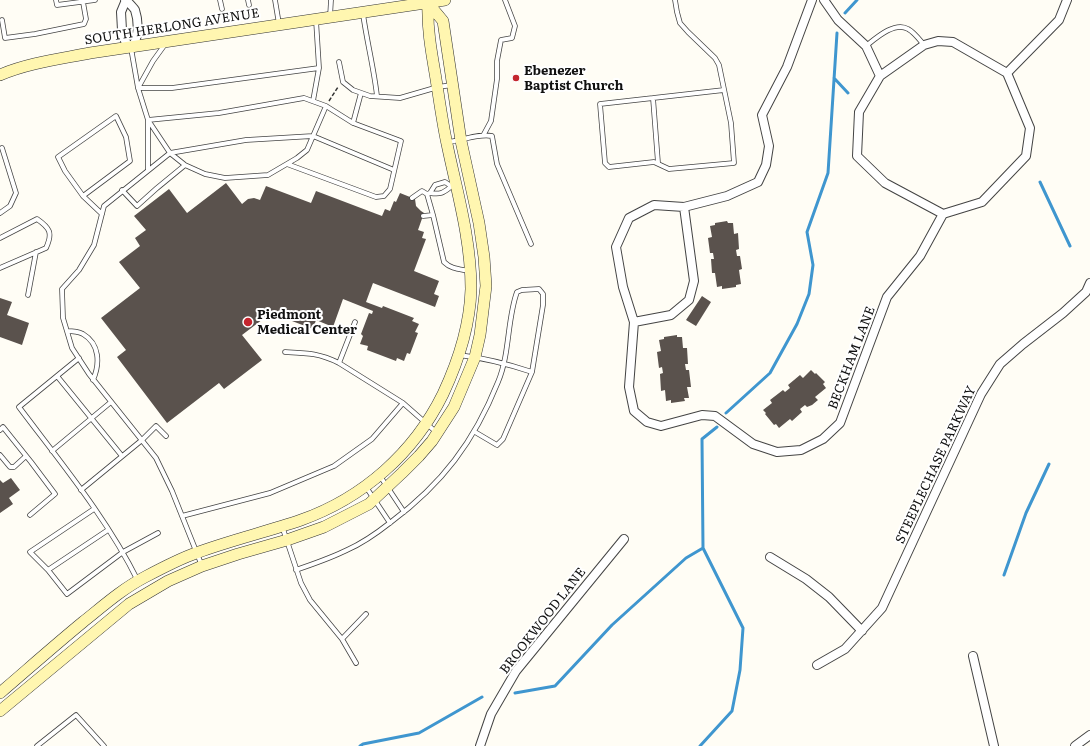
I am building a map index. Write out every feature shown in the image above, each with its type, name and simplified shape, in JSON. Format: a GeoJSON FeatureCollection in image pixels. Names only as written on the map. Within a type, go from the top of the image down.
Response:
{"type":"FeatureCollection","features":[{"type":"Feature","properties":{"kind":"street"},"geometry":{"type":"LineString","coordinates":[[126,0],[135,10],[137,25],[136,42],[131,48],[125,41],[122,30],[121,12],[126,0]]}},
{"type":"Feature","properties":{"kind":"street","name":"SOUTH HERLONG AVENUE"},"geometry":{"type":"LineString","coordinates":[[0,75],[90,53],[363,12],[393,4],[445,0]]}},
{"type":"Feature","properties":{"kind":"street","name":"BECKHAM LANE"},"geometry":{"type":"LineString","coordinates":[[812,0],[787,67],[762,115],[769,146],[766,165],[758,182],[727,196],[684,206],[654,205],[629,218],[616,247],[623,287],[634,322],[629,388],[634,411],[647,422],[661,426],[702,415],[715,416],[753,444],[777,452],[801,450],[823,439],[840,423],[888,298],[920,256],[943,214]]}},
{"type":"Feature","properties":{"kind":"street"},"geometry":{"type":"LineString","coordinates":[[824,0],[838,20],[866,46],[880,76]]}},
{"type":"Feature","properties":{"kind":"street"},"geometry":{"type":"LineString","coordinates":[[1007,73],[1059,20],[1067,0]]}},
{"type":"Feature","properties":{"kind":"street"},"geometry":{"type":"LineString","coordinates":[[0,711],[129,604],[168,581],[202,566],[324,527],[369,504],[419,456],[432,441],[454,407],[475,357],[482,329],[486,286],[484,256],[479,223],[461,141],[443,21],[427,1]]}},
{"type":"Feature","properties":{"kind":"street"},"geometry":{"type":"LineString","coordinates":[[0,693],[106,603],[138,582],[178,560],[302,520],[330,508],[365,487],[380,476],[427,423],[433,414],[455,369],[469,315],[471,290],[467,237],[454,185],[427,24],[427,1]]}},
{"type":"Feature","properties":{"kind":"street"},"geometry":{"type":"LineString","coordinates":[[938,41],[953,42],[1007,73],[1030,128],[1026,156],[982,202],[943,214],[885,183],[857,156],[859,112],[880,76],[924,45],[938,41]]}},
{"type":"Feature","properties":{"kind":"street"},"geometry":{"type":"LineString","coordinates":[[634,322],[671,315],[689,300],[694,281],[684,206]]}},
{"type":"Feature","properties":{"kind":"street","name":"STEEPLECHASE PARKWAY"},"geometry":{"type":"LineString","coordinates":[[817,665],[845,649],[882,608],[981,394],[1000,364],[1063,313],[1086,292],[1090,283]]}},
{"type":"Feature","properties":{"kind":"street","name":"BROOKWOOD LANE"},"geometry":{"type":"LineString","coordinates":[[480,746],[491,714],[516,671],[624,538]]}},
{"type":"Feature","properties":{"kind":"street"},"geometry":{"type":"LineString","coordinates":[[770,557],[818,588],[862,630]]}},
{"type":"Feature","properties":{"kind":"street"},"geometry":{"type":"LineString","coordinates":[[56,645],[65,656]]}},
{"type":"Feature","properties":{"kind":"street"},"geometry":{"type":"LineString","coordinates":[[973,656],[994,746]]}},
{"type":"Feature","properties":{"kind":"street"},"geometry":{"type":"LineString","coordinates":[[1075,746],[1090,735]]}},
{"type":"Feature","properties":{"kind":"lane"},"geometry":{"type":"LineString","coordinates":[[56,0],[57,5],[95,0]]}},
{"type":"Feature","properties":{"kind":"lane"},"geometry":{"type":"LineString","coordinates":[[220,0],[222,9]]}},
{"type":"Feature","properties":{"kind":"lane"},"geometry":{"type":"LineString","coordinates":[[275,0],[279,24]]}},
{"type":"Feature","properties":{"kind":"lane"},"geometry":{"type":"LineString","coordinates":[[330,17],[331,0]]}},
{"type":"Feature","properties":{"kind":"lane"},"geometry":{"type":"LineString","coordinates":[[484,134],[491,121],[497,79],[497,61],[501,40],[512,38],[515,26],[505,0]]}},
{"type":"Feature","properties":{"kind":"lane"},"geometry":{"type":"LineString","coordinates":[[675,0],[680,23],[716,58],[719,65],[731,123],[734,163],[669,169],[654,162],[609,167],[606,165],[600,104],[724,90]]}},
{"type":"Feature","properties":{"kind":"lane"},"geometry":{"type":"LineString","coordinates":[[2,20],[5,38],[35,34],[84,24],[86,19],[83,2]]}},
{"type":"Feature","properties":{"kind":"lane"},"geometry":{"type":"LineString","coordinates":[[363,12],[377,96]]}},
{"type":"Feature","properties":{"kind":"lane"},"geometry":{"type":"LineString","coordinates":[[313,101],[319,68],[316,19]]}},
{"type":"Feature","properties":{"kind":"lane"},"geometry":{"type":"LineString","coordinates":[[866,46],[884,32],[901,27],[908,28],[924,45]]}},
{"type":"Feature","properties":{"kind":"lane"},"geometry":{"type":"LineString","coordinates":[[138,88],[153,61],[168,41]]}},
{"type":"Feature","properties":{"kind":"lane"},"geometry":{"type":"LineString","coordinates":[[131,48],[138,88],[148,120],[170,153],[185,165],[205,174],[225,178],[268,175],[307,150],[326,106]]}},
{"type":"Feature","properties":{"kind":"lane"},"geometry":{"type":"LineString","coordinates":[[339,62],[343,82],[353,90],[370,96],[400,98],[438,87],[452,85]]}},
{"type":"Feature","properties":{"kind":"lane"},"geometry":{"type":"LineString","coordinates":[[138,88],[172,88],[319,68]]}},
{"type":"Feature","properties":{"kind":"lane"},"geometry":{"type":"LineString","coordinates":[[353,123],[361,93]]}},
{"type":"Feature","properties":{"kind":"lane"},"geometry":{"type":"LineString","coordinates":[[148,120],[219,113],[304,98],[326,106],[353,123],[401,141],[390,189],[384,196],[376,197],[287,164]]}},
{"type":"Feature","properties":{"kind":"lane"},"geometry":{"type":"LineString","coordinates":[[653,98],[658,163]]}},
{"type":"Feature","properties":{"kind":"lane"},"geometry":{"type":"LineString","coordinates":[[83,196],[130,161],[126,137],[116,116],[58,156],[64,171],[83,196],[102,214]]}},
{"type":"Feature","properties":{"kind":"lane"},"geometry":{"type":"LineString","coordinates":[[148,120],[148,170]]}},
{"type":"Feature","properties":{"kind":"lane"},"geometry":{"type":"LineString","coordinates":[[447,142],[461,141],[484,134],[492,136],[497,164],[532,244]]}},
{"type":"Feature","properties":{"kind":"lane"},"geometry":{"type":"LineString","coordinates":[[202,566],[172,491],[156,458],[93,380],[72,348],[64,318],[62,289],[79,270],[94,245],[104,206],[122,190],[170,153],[246,140],[313,136],[394,170]]}},
{"type":"Feature","properties":{"kind":"lane"},"geometry":{"type":"LineString","coordinates":[[0,213],[10,206],[16,192],[2,148]]}},
{"type":"Feature","properties":{"kind":"lane"},"geometry":{"type":"LineString","coordinates":[[122,190],[137,206],[185,165]]}},
{"type":"Feature","properties":{"kind":"lane"},"geometry":{"type":"LineString","coordinates":[[454,185],[445,182],[435,185],[429,193],[433,215],[444,262],[448,266],[455,269],[470,271]]}},
{"type":"Feature","properties":{"kind":"lane"},"geometry":{"type":"LineString","coordinates":[[412,198],[422,190],[429,193],[438,194],[447,191],[454,185]]}},
{"type":"Feature","properties":{"kind":"lane"},"geometry":{"type":"LineString","coordinates":[[423,216],[433,215]]}},
{"type":"Feature","properties":{"kind":"lane"},"geometry":{"type":"LineString","coordinates":[[0,238],[37,219],[47,226],[50,238],[46,248],[0,268]]}},
{"type":"Feature","properties":{"kind":"lane"},"geometry":{"type":"LineString","coordinates":[[28,295],[36,252]]}},
{"type":"Feature","properties":{"kind":"lane"},"geometry":{"type":"LineString","coordinates":[[296,570],[348,550],[374,535],[404,512],[431,488],[455,462],[475,432],[499,381],[504,363],[517,292],[522,290],[539,289],[543,294],[544,305],[532,372],[501,443],[497,445],[475,432]]}},
{"type":"Feature","properties":{"kind":"lane"},"geometry":{"type":"LineString","coordinates":[[340,363],[355,322]]}},
{"type":"Feature","properties":{"kind":"lane"},"geometry":{"type":"LineString","coordinates":[[67,331],[82,334],[92,342],[98,360],[98,370],[93,380]]}},
{"type":"Feature","properties":{"kind":"lane"},"geometry":{"type":"LineString","coordinates":[[285,352],[310,353],[340,363],[403,403],[427,423],[436,433]]}},
{"type":"Feature","properties":{"kind":"lane"},"geometry":{"type":"LineString","coordinates":[[459,355],[504,363],[532,372]]}},
{"type":"Feature","properties":{"kind":"lane"},"geometry":{"type":"LineString","coordinates":[[78,358],[19,407],[94,509],[123,552],[138,582]]}},
{"type":"Feature","properties":{"kind":"lane"},"geometry":{"type":"LineString","coordinates":[[57,376],[122,456]]}},
{"type":"Feature","properties":{"kind":"lane"},"geometry":{"type":"LineString","coordinates":[[52,451],[111,402]]}},
{"type":"Feature","properties":{"kind":"lane"},"geometry":{"type":"LineString","coordinates":[[182,516],[270,493],[334,466],[372,439],[403,403]]}},
{"type":"Feature","properties":{"kind":"lane"},"geometry":{"type":"LineString","coordinates":[[81,490],[142,440],[156,426],[166,436]]}},
{"type":"Feature","properties":{"kind":"lane"},"geometry":{"type":"LineString","coordinates":[[1,427],[26,456],[55,494],[30,515]]}},
{"type":"Feature","properties":{"kind":"lane"},"geometry":{"type":"LineString","coordinates":[[0,455],[10,467],[14,466],[26,456]]}},
{"type":"Feature","properties":{"kind":"lane"},"geometry":{"type":"LineString","coordinates":[[380,476],[404,512]]}},
{"type":"Feature","properties":{"kind":"lane"},"geometry":{"type":"LineString","coordinates":[[365,487],[390,523]]}},
{"type":"Feature","properties":{"kind":"lane"},"geometry":{"type":"LineString","coordinates":[[94,509],[30,552],[48,570],[67,594],[123,552],[158,533]]}},
{"type":"Feature","properties":{"kind":"lane"},"geometry":{"type":"LineString","coordinates":[[282,526],[296,570],[310,600],[342,639],[356,663]]}},
{"type":"Feature","properties":{"kind":"lane"},"geometry":{"type":"LineString","coordinates":[[48,570],[108,530]]}},
{"type":"Feature","properties":{"kind":"lane"},"geometry":{"type":"LineString","coordinates":[[342,639],[366,614]]}},
{"type":"Feature","properties":{"kind":"lane"},"geometry":{"type":"LineString","coordinates":[[37,746],[76,715],[104,746]]}},
{"type":"Feature","properties":{"kind":"path"},"geometry":{"type":"LineString","coordinates":[[326,106],[333,93],[343,82]]}},
{"type":"Feature","properties":{"kind":"building"},"geometry":{"type":"Polygon","coordinates":[[[226,183],[242,204],[248,199],[254,198],[260,200],[266,186],[311,203],[316,191],[382,216],[385,209],[390,211],[394,201],[396,202],[400,193],[415,199],[416,206],[424,213],[418,230],[424,232],[422,238],[426,239],[414,271],[439,281],[434,294],[439,296],[435,307],[373,283],[366,302],[382,308],[383,306],[414,318],[412,321],[419,324],[415,332],[418,333],[410,354],[407,353],[404,361],[397,358],[396,361],[367,350],[368,346],[360,344],[363,336],[361,334],[369,313],[372,314],[373,311],[343,299],[333,327],[316,320],[313,329],[271,313],[242,335],[262,360],[224,389],[219,383],[167,423],[117,357],[126,350],[101,318],[140,288],[119,262],[140,246],[135,238],[146,230],[134,216],[169,189],[187,213],[226,183]]]}},
{"type":"Feature","properties":{"kind":"building"},"geometry":{"type":"Polygon","coordinates":[[[727,221],[728,223],[733,223],[734,234],[738,233],[739,249],[736,250],[737,256],[740,256],[742,269],[739,270],[741,284],[736,285],[736,287],[722,289],[722,286],[717,287],[715,273],[712,273],[711,259],[714,259],[713,253],[710,253],[708,238],[712,237],[710,226],[715,225],[715,223],[727,221]]]}},
{"type":"Feature","properties":{"kind":"building"},"geometry":{"type":"Polygon","coordinates":[[[702,296],[711,302],[696,326],[686,320],[702,296]]]}},
{"type":"Feature","properties":{"kind":"building"},"geometry":{"type":"Polygon","coordinates":[[[0,298],[12,302],[7,315],[29,323],[22,345],[0,337],[0,298]]]}},
{"type":"Feature","properties":{"kind":"building"},"geometry":{"type":"Polygon","coordinates":[[[677,335],[677,337],[682,337],[683,348],[687,348],[688,364],[685,364],[686,370],[689,370],[691,387],[687,387],[689,398],[684,398],[685,401],[671,403],[671,400],[666,401],[665,390],[661,391],[660,374],[663,373],[662,367],[659,368],[657,352],[661,351],[659,340],[664,339],[664,337],[677,335]]]}},
{"type":"Feature","properties":{"kind":"building"},"geometry":{"type":"Polygon","coordinates":[[[811,370],[825,382],[823,384],[826,388],[815,397],[818,400],[812,405],[807,407],[805,405],[800,409],[802,412],[792,421],[790,419],[779,428],[776,424],[774,425],[763,410],[772,403],[770,400],[783,390],[785,392],[790,388],[788,385],[800,375],[803,378],[811,370]]]}},
{"type":"Feature","properties":{"kind":"building"},"geometry":{"type":"Polygon","coordinates":[[[11,478],[20,490],[9,498],[13,504],[0,513],[0,480],[3,483],[11,478]]]}},
{"type":"Feature","properties":{"kind":"waterway"},"geometry":{"type":"LineString","coordinates":[[845,13],[857,0]]}},
{"type":"Feature","properties":{"kind":"waterway"},"geometry":{"type":"LineString","coordinates":[[726,413],[770,373],[797,324],[809,294],[813,265],[807,232],[828,173],[837,33]]}},
{"type":"Feature","properties":{"kind":"waterway"},"geometry":{"type":"LineString","coordinates":[[834,78],[848,93]]}},
{"type":"Feature","properties":{"kind":"waterway"},"geometry":{"type":"LineString","coordinates":[[1040,182],[1070,246]]}},
{"type":"Feature","properties":{"kind":"waterway"},"geometry":{"type":"LineString","coordinates":[[515,693],[555,686],[612,625],[686,558],[703,548],[702,439],[717,427]]}},
{"type":"Feature","properties":{"kind":"waterway"},"geometry":{"type":"LineString","coordinates":[[1004,575],[1026,513],[1049,464]]}},
{"type":"Feature","properties":{"kind":"waterway"},"geometry":{"type":"LineString","coordinates":[[700,746],[732,711],[740,670],[743,628],[703,548]]}},
{"type":"Feature","properties":{"kind":"waterway"},"geometry":{"type":"LineString","coordinates":[[360,746],[363,744],[419,733],[482,697]]}},
{"type":"Feature","properties":{"kind":"place","name":"Ebenezer Baptist Church"},"geometry":{"type":"Point","coordinates":[516,78]}},
{"type":"Feature","properties":{"kind":"place","name":"Piedmont Medical Center"},"geometry":{"type":"Point","coordinates":[248,322]}}]}
